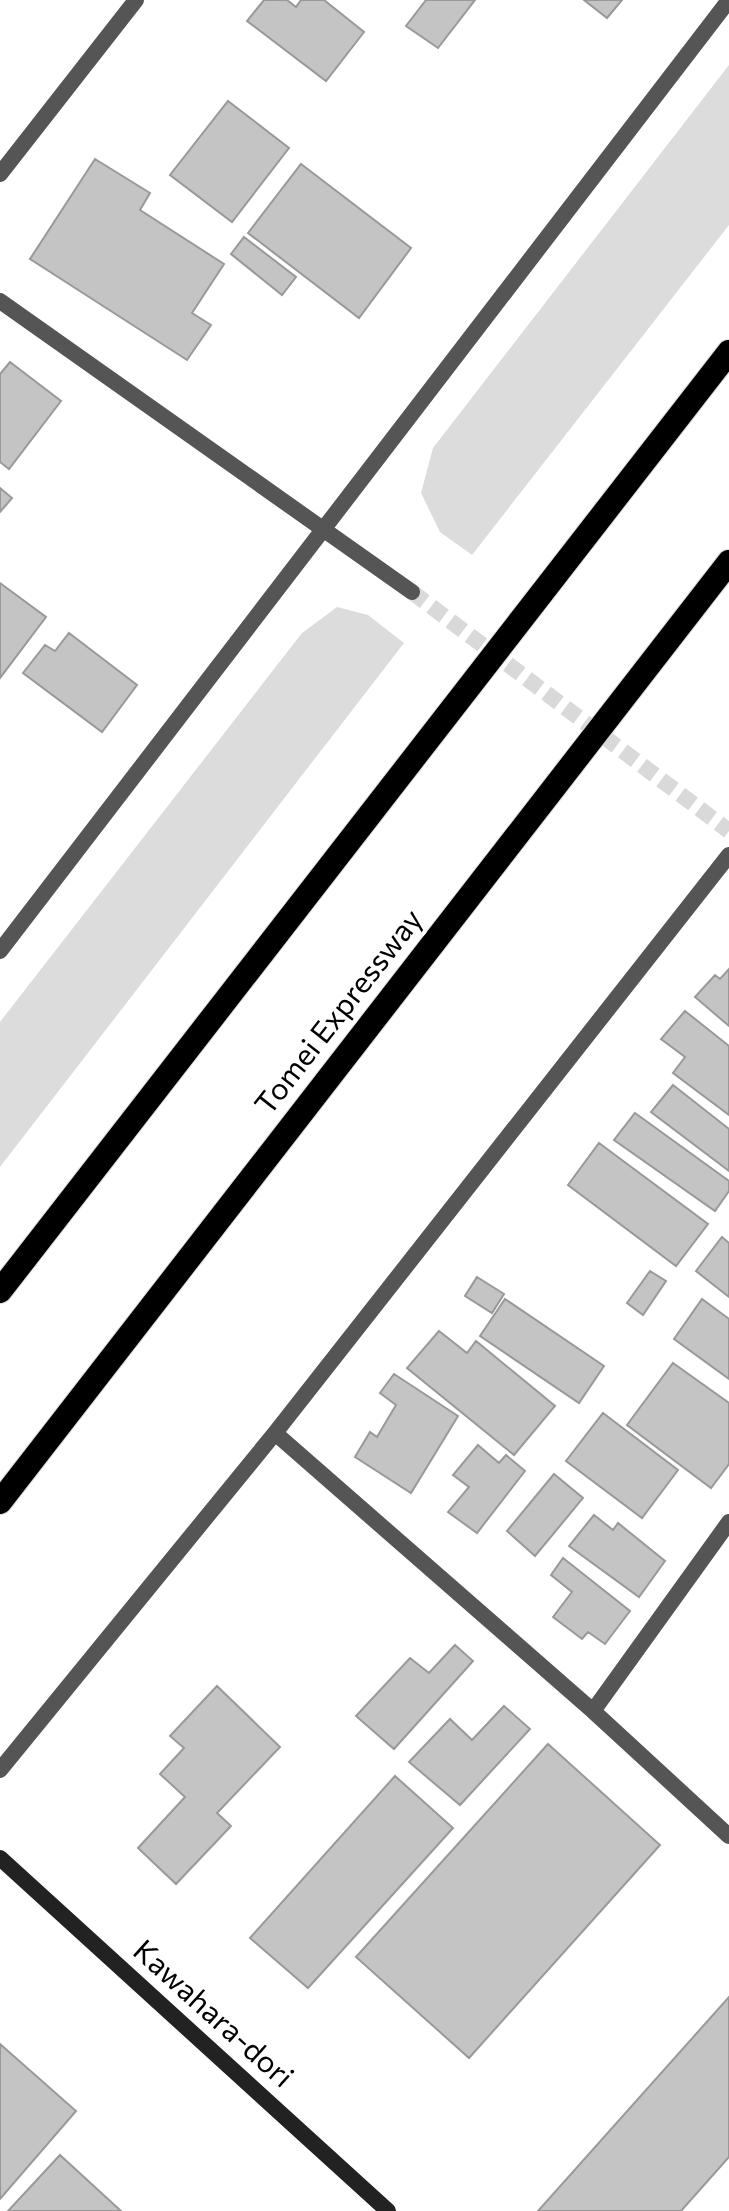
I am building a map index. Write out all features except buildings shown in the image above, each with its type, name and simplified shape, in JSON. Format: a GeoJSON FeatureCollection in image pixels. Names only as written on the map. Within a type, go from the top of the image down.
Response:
{"type":"FeatureCollection","features":[{"type":"Feature","properties":{"kind":"highway"},"geometry":{"type":"LineString","coordinates":[[0,1291],[729,352]]}},
{"type":"Feature","properties":{"kind":"highway","name":"Tomei Expressway"},"geometry":{"type":"LineString","coordinates":[[0,1502],[729,562]]}},
{"type":"Feature","properties":{"kind":"street"},"geometry":{"type":"LineString","coordinates":[[0,174],[136,0]]}},
{"type":"Feature","properties":{"kind":"street"},"geometry":{"type":"LineString","coordinates":[[0,951],[729,0]]}},
{"type":"Feature","properties":{"kind":"street"},"geometry":{"type":"LineString","coordinates":[[0,301],[412,592]]}},
{"type":"Feature","properties":{"kind":"street"},"geometry":{"type":"LineString","coordinates":[[0,1770],[275,1433],[729,855]]}},
{"type":"Feature","properties":{"kind":"street"},"geometry":{"type":"LineString","coordinates":[[275,1433],[593,1711],[729,1836]]}},
{"type":"Feature","properties":{"kind":"street"},"geometry":{"type":"LineString","coordinates":[[593,1711],[729,1522]]}},
{"type":"Feature","properties":{"kind":"street","name":"Kawahara-dori"},"geometry":{"type":"LineString","coordinates":[[0,1858],[388,2211]]}},
{"type":"Feature","properties":{"kind":"shaded area"},"geometry":{"type":"Polygon","coordinates":[[[729,65],[729,225],[472,555],[440,532],[421,493],[433,448],[729,65]]]}},
{"type":"Feature","properties":{"kind":"shaded area"},"geometry":{"type":"Polygon","coordinates":[[[337,607],[368,615],[404,643],[0,1167],[0,1022],[302,633],[337,607]]]}},
{"type":"Feature","properties":{"kind":"tunnel"},"geometry":{"type":"LineString","coordinates":[[412,592],[729,831]]}}]}
